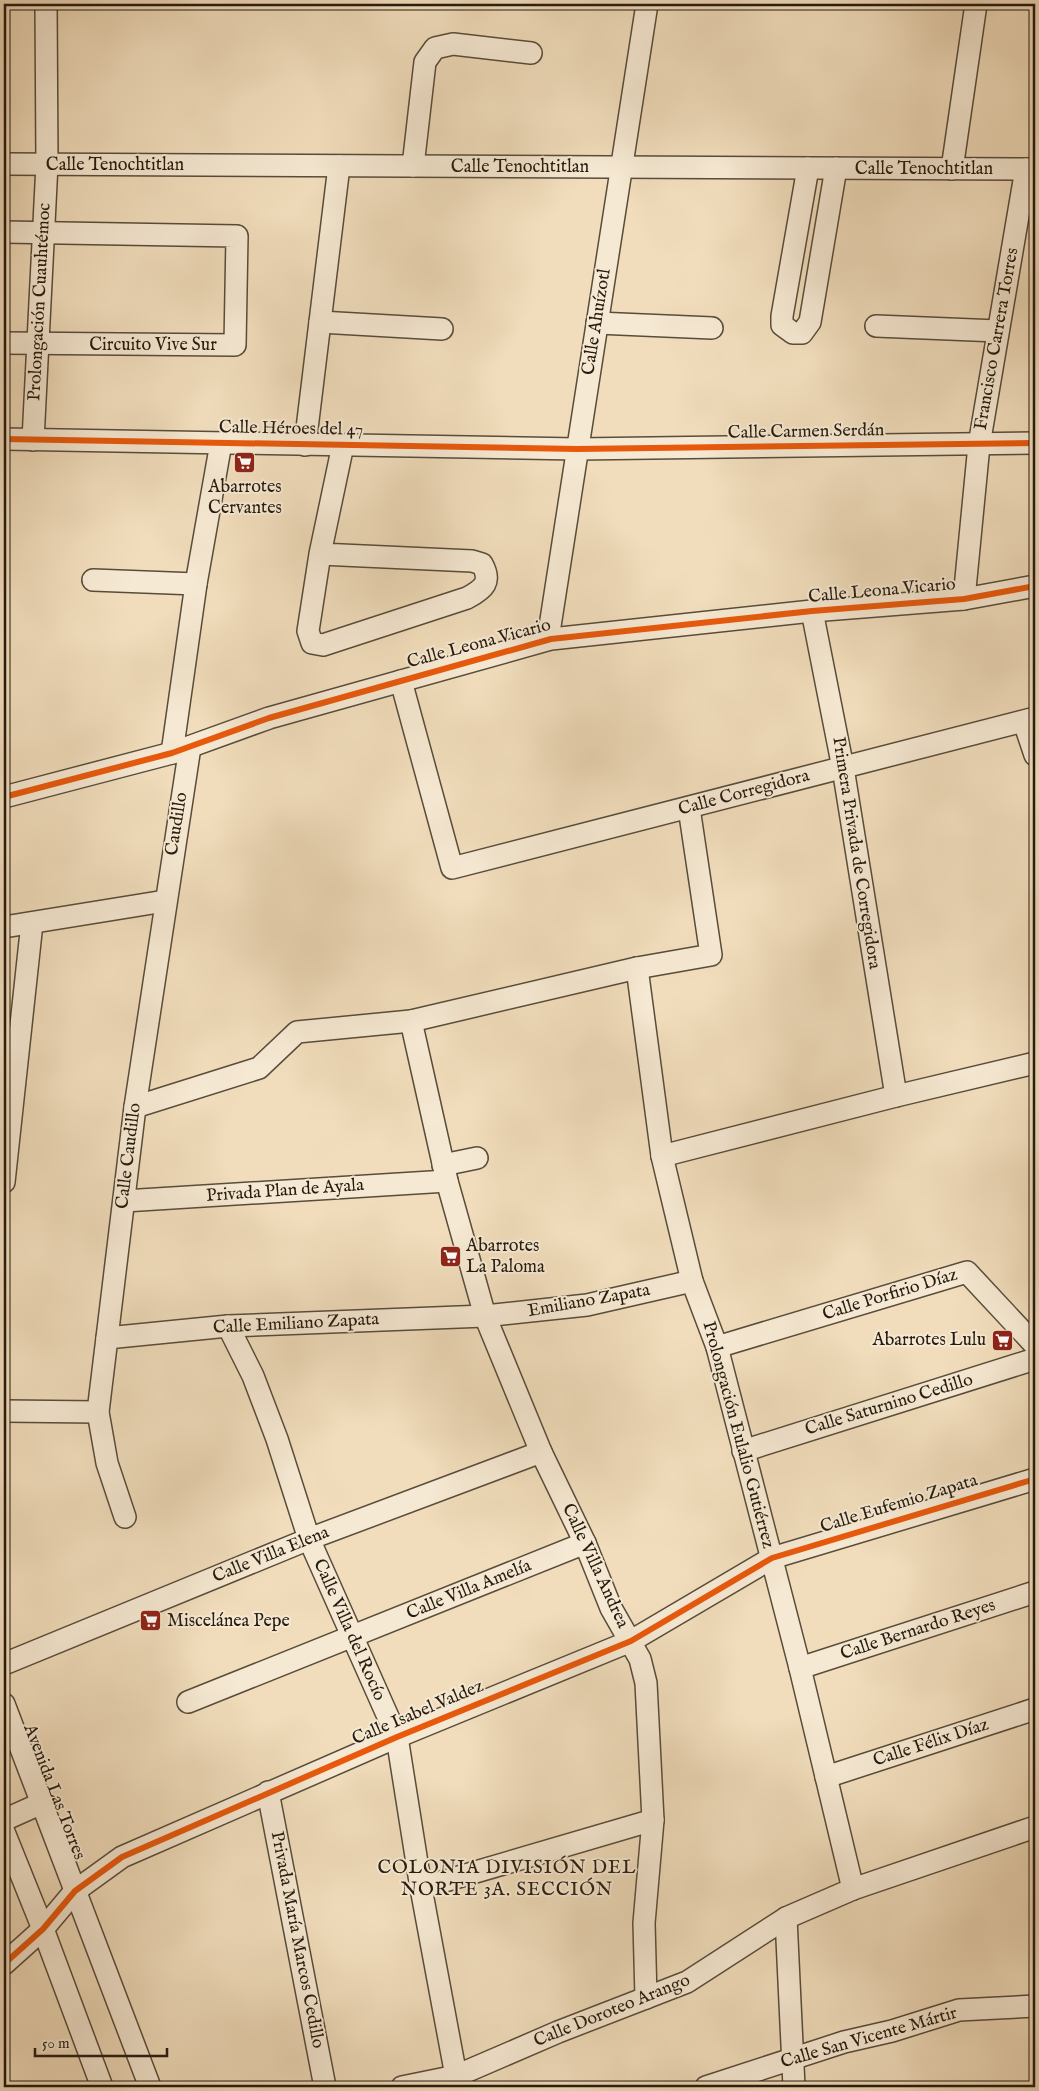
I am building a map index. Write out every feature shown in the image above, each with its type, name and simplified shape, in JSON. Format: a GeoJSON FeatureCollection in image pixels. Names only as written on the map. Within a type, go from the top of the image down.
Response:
{"type":"FeatureCollection","features":[{"type":"Feature","properties":{"kind":"street","name":"Prolongación Cuauhtémoc"},"geometry":{"type":"LineString","coordinates":[[34,440],[47,164],[46,4]]}},
{"type":"Feature","properties":{"kind":"street","name":"Calle Ahuízotl"},"geometry":{"type":"LineString","coordinates":[[548,639],[646,4]]}},
{"type":"Feature","properties":{"kind":"street"},"geometry":{"type":"LineString","coordinates":[[952,169],[976,4]]}},
{"type":"Feature","properties":{"kind":"street"},"geometry":{"type":"LineString","coordinates":[[413,166],[425,62],[435,48],[453,44],[531,53]]}},
{"type":"Feature","properties":{"kind":"street","name":"Calle Tenochtitlan"},"geometry":{"type":"LineString","coordinates":[[4,164],[1030,169]]}},
{"type":"Feature","properties":{"kind":"street"},"geometry":{"type":"LineString","coordinates":[[305,444],[339,166]]}},
{"type":"Feature","properties":{"kind":"street"},"geometry":{"type":"LineString","coordinates":[[808,168],[782,316],[782,325],[793,334],[802,332],[810,322],[836,168]]}},
{"type":"Feature","properties":{"kind":"street","name":"Francisco Carrera Torres"},"geometry":{"type":"LineString","coordinates":[[964,599],[979,445],[998,331],[1030,169]]}},
{"type":"Feature","properties":{"kind":"street"},"geometry":{"type":"LineString","coordinates":[[4,232],[44,232]]}},
{"type":"Feature","properties":{"kind":"street","name":"Circuito Vive Sur"},"geometry":{"type":"LineString","coordinates":[[38,344],[235,345],[237,236],[44,232]]}},
{"type":"Feature","properties":{"kind":"street"},"geometry":{"type":"LineString","coordinates":[[320,322],[442,330]]}},
{"type":"Feature","properties":{"kind":"street"},"geometry":{"type":"LineString","coordinates":[[597,323],[712,328]]}},
{"type":"Feature","properties":{"kind":"street"},"geometry":{"type":"LineString","coordinates":[[876,326],[998,331]]}},
{"type":"Feature","properties":{"kind":"street"},"geometry":{"type":"LineString","coordinates":[[4,343],[38,344]]}},
{"type":"Feature","properties":{"kind":"street","name":"Calle Héroes del 47"},"geometry":{"type":"LineString","coordinates":[[4,439],[577,449]]}},
{"type":"Feature","properties":{"kind":"street","name":"Caudillo"},"geometry":{"type":"LineString","coordinates":[[165,901],[196,584],[221,443]]}},
{"type":"Feature","properties":{"kind":"street","name":"Calle Carmen Serdán"},"geometry":{"type":"LineString","coordinates":[[577,449],[1035,443]]}},
{"type":"Feature","properties":{"kind":"street"},"geometry":{"type":"LineString","coordinates":[[320,554],[472,561],[482,564],[487,574],[487,582],[478,592],[467,598],[323,645],[312,643],[308,631],[320,554],[343,445]]}},
{"type":"Feature","properties":{"kind":"street"},"geometry":{"type":"LineString","coordinates":[[93,580],[196,584]]}},
{"type":"Feature","properties":{"kind":"street","name":"Calle Leona Vicario"},"geometry":{"type":"LineString","coordinates":[[4,797],[181,750],[269,718],[548,639],[812,611],[964,599],[1035,586]]}},
{"type":"Feature","properties":{"kind":"street","name":"Primera Privada de Corregidora"},"geometry":{"type":"LineString","coordinates":[[812,611],[844,768],[896,1096]]}},
{"type":"Feature","properties":{"kind":"street","name":"Calle Corregidora"},"geometry":{"type":"LineString","coordinates":[[401,681],[452,868],[1029,720]]}},
{"type":"Feature","properties":{"kind":"street"},"geometry":{"type":"LineString","coordinates":[[1029,720],[1035,755]]}},
{"type":"Feature","properties":{"kind":"street"},"geometry":{"type":"LineString","coordinates":[[136,1106],[259,1068],[297,1032],[411,1021],[637,968],[711,954],[689,808]]}},
{"type":"Feature","properties":{"kind":"street"},"geometry":{"type":"LineString","coordinates":[[4,927],[165,901]]}},
{"type":"Feature","properties":{"kind":"street","name":"Calle Caudillo"},"geometry":{"type":"LineString","coordinates":[[125,1517],[107,1463],[98,1412],[136,1106],[165,901]]}},
{"type":"Feature","properties":{"kind":"street"},"geometry":{"type":"LineString","coordinates":[[4,1182],[32,923]]}},
{"type":"Feature","properties":{"kind":"street","name":"Prolongación Eulalio Gutiérrez"},"geometry":{"type":"LineString","coordinates":[[637,968],[662,1156],[692,1281],[717,1347],[772,1558],[853,1889]]}},
{"type":"Feature","properties":{"kind":"street","name":"Calle Villa Andrea"},"geometry":{"type":"LineString","coordinates":[[411,1021],[445,1173],[485,1316],[541,1452],[586,1543],[611,1608],[640,1659],[646,1683],[653,1820],[644,1923],[646,1998]]}},
{"type":"Feature","properties":{"kind":"street"},"geometry":{"type":"LineString","coordinates":[[662,1156],[896,1096],[1035,1063]]}},
{"type":"Feature","properties":{"kind":"street","name":"Privada Plan de Ayala"},"geometry":{"type":"LineString","coordinates":[[124,1201],[445,1173],[477,1158]]}},
{"type":"Feature","properties":{"kind":"street","name":"Calle Porfirio Díaz"},"geometry":{"type":"LineString","coordinates":[[717,1347],[967,1272],[1035,1345]]}},
{"type":"Feature","properties":{"kind":"street","name":"Emiliano Zapata"},"geometry":{"type":"LineString","coordinates":[[485,1316],[587,1305],[692,1281]]}},
{"type":"Feature","properties":{"kind":"street","name":"Calle Emiliano Zapata"},"geometry":{"type":"LineString","coordinates":[[107,1338],[228,1326],[485,1316]]}},
{"type":"Feature","properties":{"kind":"street","name":"Calle Villa del Rocío"},"geometry":{"type":"LineString","coordinates":[[228,1326],[252,1376],[278,1439],[309,1539],[397,1737]]}},
{"type":"Feature","properties":{"kind":"street","name":"Calle Saturnino Cedillo"},"geometry":{"type":"LineString","coordinates":[[743,1451],[1035,1360]]}},
{"type":"Feature","properties":{"kind":"street"},"geometry":{"type":"LineString","coordinates":[[4,1411],[98,1412]]}},
{"type":"Feature","properties":{"kind":"street","name":"Calle Villa Elena"},"geometry":{"type":"LineString","coordinates":[[4,1664],[309,1539],[541,1452]]}},
{"type":"Feature","properties":{"kind":"street","name":"Calle Eufemio Zapata"},"geometry":{"type":"LineString","coordinates":[[772,1558],[1035,1479]]}},
{"type":"Feature","properties":{"kind":"street","name":"Calle Villa Amelía"},"geometry":{"type":"LineString","coordinates":[[188,1702],[586,1543]]}},
{"type":"Feature","properties":{"kind":"street","name":"Calle Isabel Valdez"},"geometry":{"type":"LineString","coordinates":[[4,1961],[43,1929],[75,1891],[122,1857],[397,1737],[631,1641],[772,1558]]}},
{"type":"Feature","properties":{"kind":"street","name":"Calle Bernardo Reyes"},"geometry":{"type":"LineString","coordinates":[[800,1668],[1035,1592]]}},
{"type":"Feature","properties":{"kind":"street","name":"Avenida Las Torres"},"geometry":{"type":"LineString","coordinates":[[4,1704],[150,2087]]}},
{"type":"Feature","properties":{"kind":"street","name":"Calle Félix Díaz"},"geometry":{"type":"LineString","coordinates":[[826,1777],[1035,1709]]}},
{"type":"Feature","properties":{"kind":"street"},"geometry":{"type":"LineString","coordinates":[[397,1737],[421,1888],[456,2076]]}},
{"type":"Feature","properties":{"kind":"street","name":"Privada María Marcos Cedillo"},"geometry":{"type":"LineString","coordinates":[[268,1792],[325,2087]]}},
{"type":"Feature","properties":{"kind":"street"},"geometry":{"type":"LineString","coordinates":[[4,1820],[42,1803]]}},
{"type":"Feature","properties":{"kind":"street"},"geometry":{"type":"LineString","coordinates":[[421,1888],[653,1820]]}},
{"type":"Feature","properties":{"kind":"street","name":"Calle Doroteo Arango"},"geometry":{"type":"LineString","coordinates":[[402,2087],[456,2076],[558,2032],[687,1982],[786,1918],[853,1889],[1035,1827]]}},
{"type":"Feature","properties":{"kind":"street"},"geometry":{"type":"LineString","coordinates":[[4,1832],[43,1929],[102,2087]]}},
{"type":"Feature","properties":{"kind":"street"},"geometry":{"type":"LineString","coordinates":[[786,1918],[794,2087]]}},
{"type":"Feature","properties":{"kind":"street","name":"Calle San Vicente Mártir"},"geometry":{"type":"LineString","coordinates":[[706,2087],[844,2042],[892,2031],[959,2010],[1035,2006]]}},
{"type":"Feature","properties":{"kind":"cycle path"},"geometry":{"type":"LineString","coordinates":[[4,439],[577,449],[1035,443]]}},
{"type":"Feature","properties":{"kind":"cycle path"},"geometry":{"type":"LineString","coordinates":[[4,797],[172,753],[269,718],[551,639],[812,611],[964,599],[1035,586]]}},
{"type":"Feature","properties":{"kind":"cycle path"},"geometry":{"type":"LineString","coordinates":[[4,1964],[43,1929],[75,1891],[122,1857],[397,1737],[631,1641],[772,1558],[1035,1479]]}},
{"type":"Feature","properties":{"kind":"place","name":"Abarrotes Cervantes"},"geometry":{"type":"Point","coordinates":[245,462]}},
{"type":"Feature","properties":{"kind":"place","name":"Abarrotes La Paloma"},"geometry":{"type":"Point","coordinates":[450,1256]}},
{"type":"Feature","properties":{"kind":"place","name":"Abarrotes Lulu"},"geometry":{"type":"Point","coordinates":[1002,1340]}},
{"type":"Feature","properties":{"kind":"place","name":"Miscelánea Pepe"},"geometry":{"type":"Point","coordinates":[151,1621]}},
{"type":"Feature","properties":{"kind":"district","name":"COLONIA DIVISIÓN DEL NORTE 3A. SECCIÓN"},"geometry":{"type":"Point","coordinates":[507,1879]}}]}
